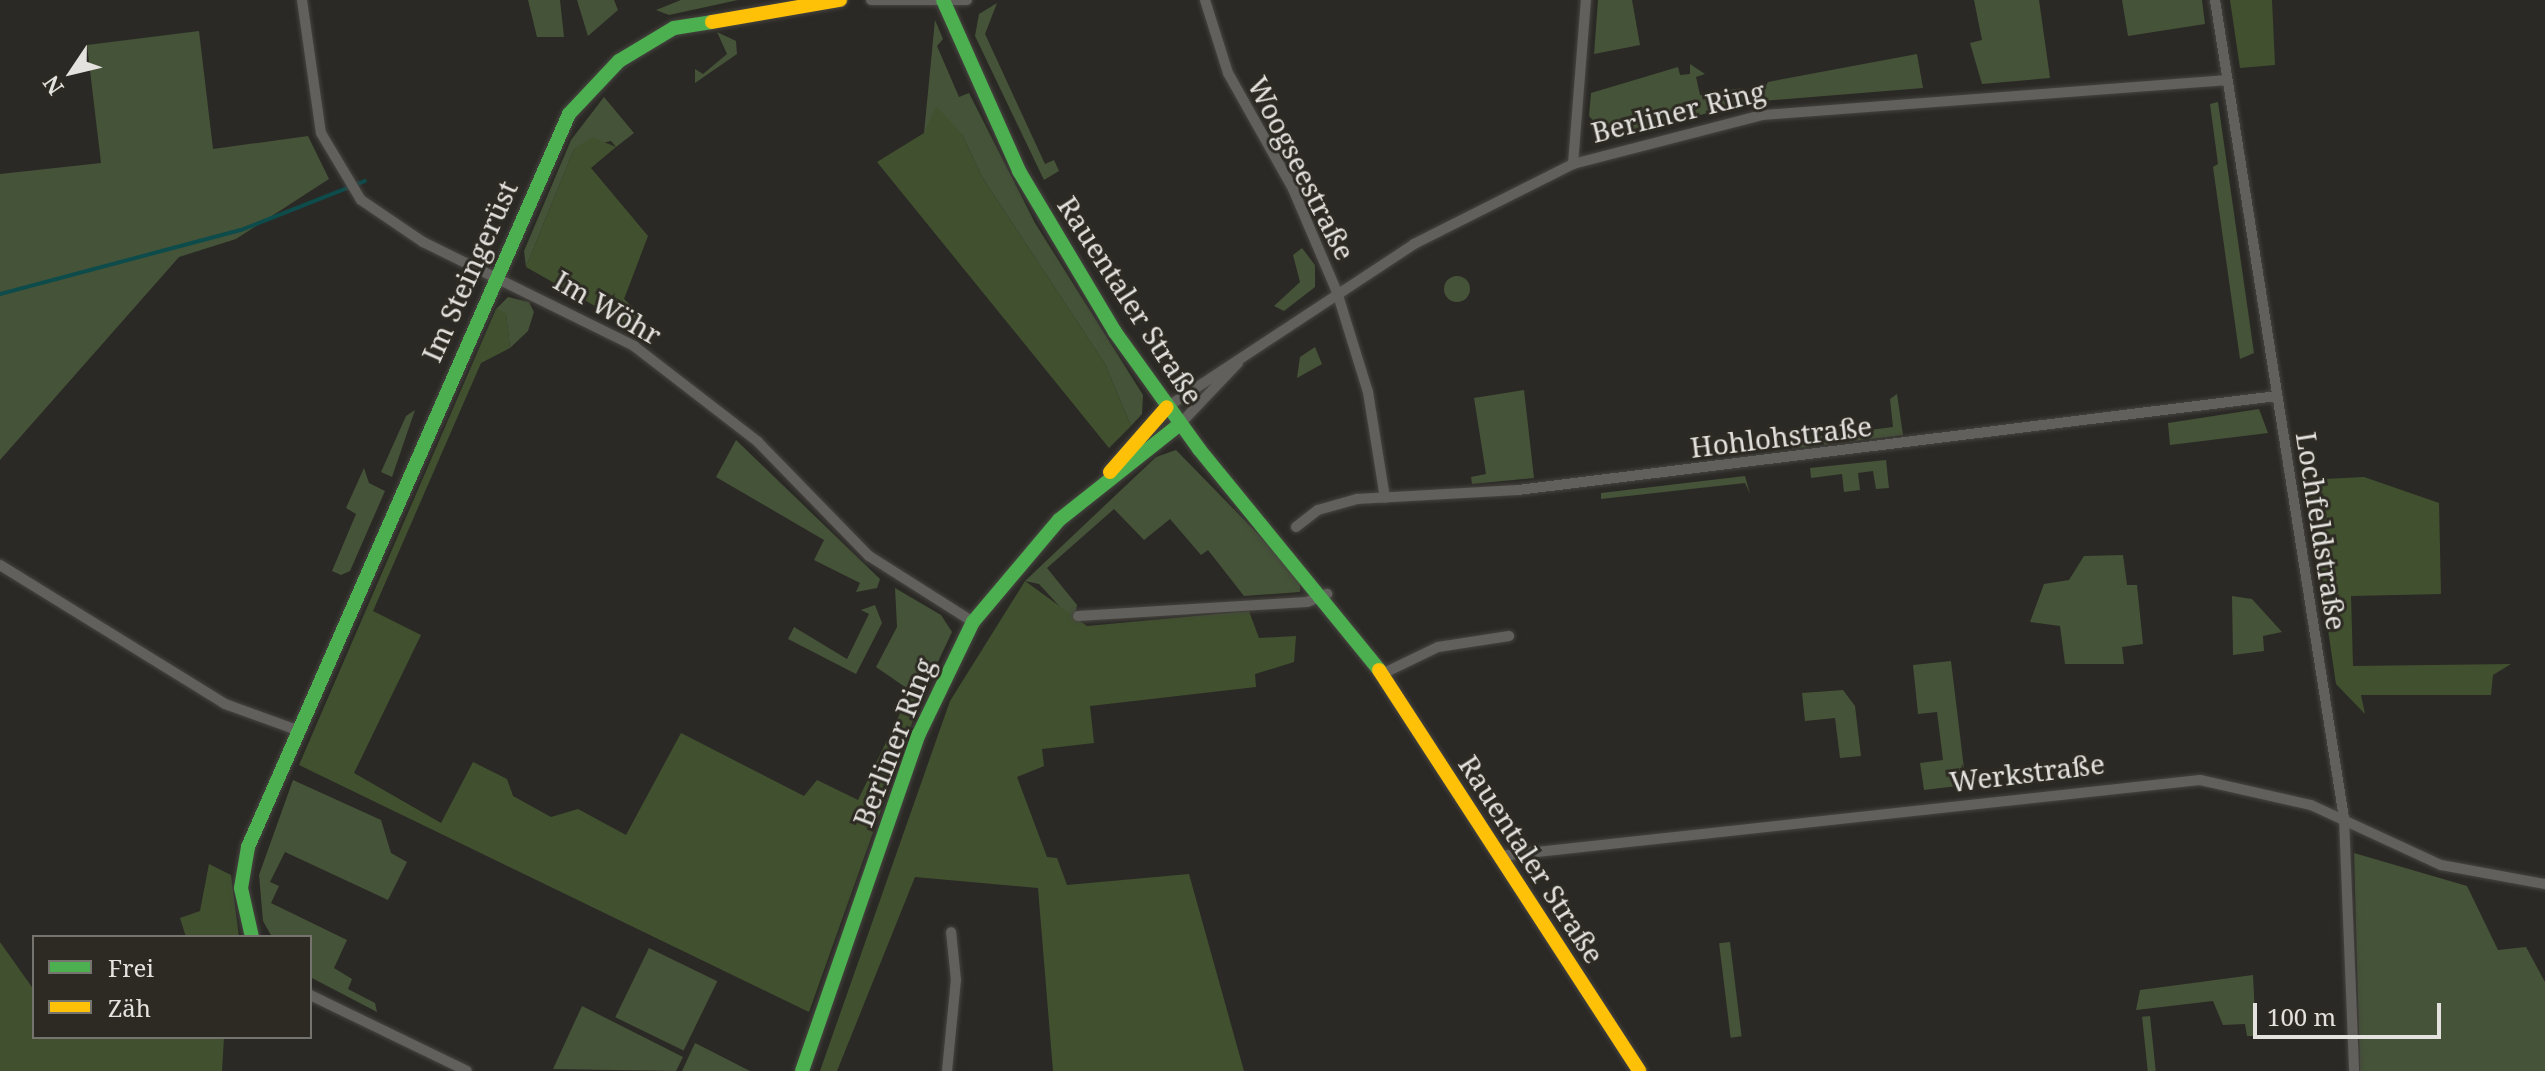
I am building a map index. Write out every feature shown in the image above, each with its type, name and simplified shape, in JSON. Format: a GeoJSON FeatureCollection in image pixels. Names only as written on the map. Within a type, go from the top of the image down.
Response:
{"type":"FeatureCollection","features":[{"type":"Feature","properties":{"kind":"street","name":"Im Wöhr"},"geometry":{"type":"LineString","coordinates":[[302,0],[315,111],[348,183],[400,230],[592,320],[666,368],[758,442],[869,556],[973,622]]}},
{"type":"Feature","properties":{"kind":"street","name":"Im Steingerüst"},"geometry":{"type":"LineString","coordinates":[[252,935],[241,868],[297,730],[569,114],[619,61],[674,28],[840,0]]}},
{"type":"Feature","properties":{"kind":"street"},"geometry":{"type":"LineString","coordinates":[[871,0],[967,0]]}},
{"type":"Feature","properties":{"kind":"street","name":"Woogseestraße"},"geometry":{"type":"LineString","coordinates":[[1205,0],[1228,73],[1293,189],[1337,292],[1370,401],[1385,498]]}},
{"type":"Feature","properties":{"kind":"street"},"geometry":{"type":"LineString","coordinates":[[1573,164],[1586,0]]}},
{"type":"Feature","properties":{"kind":"street","name":"Lochfeldstraße"},"geometry":{"type":"LineString","coordinates":[[2215,0],[2344,818],[2354,1071]]}},
{"type":"Feature","properties":{"kind":"street","name":"Rauentaler Straße"},"geometry":{"type":"LineString","coordinates":[[943,1],[1025,183],[1167,407],[1327,594],[1639,1071]]}},
{"type":"Feature","properties":{"kind":"street","name":"Berliner Ring"},"geometry":{"type":"LineString","coordinates":[[1107,477],[1125,447],[1167,407],[1337,292],[1487,203],[1573,164],[1763,115],[2227,80]]}},
{"type":"Feature","properties":{"kind":"street","name":"Berliner Ring"},"geometry":{"type":"LineString","coordinates":[[802,1071],[919,734],[973,622],[1031,549],[1107,477],[1180,424],[1242,358]]}},
{"type":"Feature","properties":{"kind":"street","name":"Hohlohstraße"},"geometry":{"type":"LineString","coordinates":[[1296,527],[1333,503],[1543,487],[2277,396]]}},
{"type":"Feature","properties":{"kind":"street"},"geometry":{"type":"LineString","coordinates":[[0,565],[225,704],[297,730]]}},
{"type":"Feature","properties":{"kind":"street"},"geometry":{"type":"LineString","coordinates":[[1078,616],[1307,602],[1327,594]]}},
{"type":"Feature","properties":{"kind":"street"},"geometry":{"type":"LineString","coordinates":[[1382,674],[1438,647],[1509,636]]}},
{"type":"Feature","properties":{"kind":"street","name":"Werkstraße"},"geometry":{"type":"LineString","coordinates":[[1500,856],[2180,780],[2252,788],[2344,818],[2441,865],[2545,884]]}},
{"type":"Feature","properties":{"kind":"street"},"geometry":{"type":"LineString","coordinates":[[947,1071],[956,980],[951,932]]}},
{"type":"Feature","properties":{"kind":"street"},"geometry":{"type":"LineString","coordinates":[[312,996],[467,1071]]}},
{"type":"Feature","properties":{"kind":"green space"},"geometry":{"type":"Polygon","coordinates":[[[528,0],[560,0],[564,37],[537,37],[528,0]]]}},
{"type":"Feature","properties":{"kind":"green space"},"geometry":{"type":"Polygon","coordinates":[[[577,0],[614,0],[618,10],[588,36],[577,0]]]}},
{"type":"Feature","properties":{"kind":"green space"},"geometry":{"type":"Polygon","coordinates":[[[681,0],[738,0],[669,15],[656,10],[681,0]]]}},
{"type":"Feature","properties":{"kind":"green space"},"geometry":{"type":"Polygon","coordinates":[[[1598,0],[1632,0],[1640,45],[1594,54],[1598,0]]]}},
{"type":"Feature","properties":{"kind":"green space"},"geometry":{"type":"Polygon","coordinates":[[[1974,0],[2039,0],[2050,78],[1982,84],[1970,43],[1982,40],[1974,0]]]}},
{"type":"Feature","properties":{"kind":"green space"},"geometry":{"type":"Polygon","coordinates":[[[2122,0],[2202,0],[2205,24],[2128,36],[2122,0]]]}},
{"type":"Feature","properties":{"kind":"green space"},"geometry":{"type":"Polygon","coordinates":[[[2230,0],[2272,0],[2275,65],[2240,68],[2230,0]]]}},
{"type":"Feature","properties":{"kind":"green space"},"geometry":{"type":"Polygon","coordinates":[[[997,3],[985,34],[1045,164],[1054,160],[1059,171],[1044,180],[975,36],[979,14],[997,3]]]}},
{"type":"Feature","properties":{"kind":"green space"},"geometry":{"type":"Polygon","coordinates":[[[935,20],[943,39],[937,46],[959,97],[969,93],[1035,223],[1143,395],[1142,414],[1131,426],[1105,364],[982,177],[962,134],[924,133],[935,20]]]}},
{"type":"Feature","properties":{"kind":"green space"},"geometry":{"type":"Polygon","coordinates":[[[199,31],[213,149],[308,136],[329,179],[236,239],[179,257],[0,460],[0,174],[101,163],[87,45],[199,31]]]}},
{"type":"Feature","properties":{"kind":"green space"},"geometry":{"type":"Polygon","coordinates":[[[717,32],[736,41],[737,54],[695,83],[695,69],[703,74],[727,54],[717,32]]]}},
{"type":"Feature","properties":{"kind":"green space"},"geometry":{"type":"Polygon","coordinates":[[[1917,54],[1923,88],[1749,102],[1610,139],[1589,116],[1591,93],[1678,67],[1680,75],[1690,74],[1690,64],[1705,74],[1696,77],[1700,95],[1742,88],[1744,95],[1762,92],[1768,82],[1917,54]]]}},
{"type":"Feature","properties":{"kind":"green space"},"geometry":{"type":"Polygon","coordinates":[[[604,97],[634,133],[616,147],[611,141],[574,149],[526,267],[524,251],[571,140],[604,97]]]}},
{"type":"Feature","properties":{"kind":"green space"},"geometry":{"type":"Polygon","coordinates":[[[2218,102],[2254,353],[2240,359],[2213,167],[2218,164],[2210,104],[2218,102]]]}},
{"type":"Feature","properties":{"kind":"green space"},"geometry":{"type":"Polygon","coordinates":[[[936,106],[962,134],[982,177],[1105,364],[1131,426],[1109,448],[877,162],[924,133],[936,106]]]}},
{"type":"Feature","properties":{"kind":"green space"},"geometry":{"type":"Polygon","coordinates":[[[592,137],[616,147],[591,168],[648,236],[624,299],[639,313],[632,327],[526,267],[574,149],[592,137]]]}},
{"type":"Feature","properties":{"kind":"green space"},"geometry":{"type":"Polygon","coordinates":[[[1302,248],[1315,265],[1315,287],[1284,311],[1274,306],[1300,282],[1293,255],[1302,248]]]}},
{"type":"Feature","properties":{"kind":"green space"},"geometry":{"type":"Polygon","coordinates":[[[1457,276],[1466,280],[1470,289],[1466,298],[1457,302],[1448,298],[1444,289],[1448,280],[1457,276]]]}},
{"type":"Feature","properties":{"kind":"green space"},"geometry":{"type":"Polygon","coordinates":[[[508,297],[529,302],[534,312],[528,331],[510,348],[506,314],[496,309],[508,297]]]}},
{"type":"Feature","properties":{"kind":"green space"},"geometry":{"type":"Polygon","coordinates":[[[496,309],[506,313],[510,348],[481,363],[373,611],[421,635],[354,773],[441,823],[473,762],[507,779],[513,796],[551,817],[578,809],[626,835],[681,733],[804,796],[817,780],[858,800],[910,693],[921,698],[809,1012],[299,765],[496,309]]]}},
{"type":"Feature","properties":{"kind":"green space"},"geometry":{"type":"Polygon","coordinates":[[[1315,347],[1322,364],[1297,378],[1300,357],[1315,347]]]}},
{"type":"Feature","properties":{"kind":"green space"},"geometry":{"type":"Polygon","coordinates":[[[1524,390],[1534,478],[1472,484],[1471,477],[1486,474],[1474,398],[1524,390]]]}},
{"type":"Feature","properties":{"kind":"green space"},"geometry":{"type":"Polygon","coordinates":[[[1897,394],[1903,435],[1773,451],[1777,442],[1893,427],[1890,399],[1897,394]]]}},
{"type":"Feature","properties":{"kind":"green space"},"geometry":{"type":"Polygon","coordinates":[[[2259,409],[2268,433],[2170,445],[2168,423],[2259,409]]]}},
{"type":"Feature","properties":{"kind":"green space"},"geometry":{"type":"Polygon","coordinates":[[[415,410],[392,477],[381,472],[406,416],[415,410]]]}},
{"type":"Feature","properties":{"kind":"green space"},"geometry":{"type":"Polygon","coordinates":[[[736,440],[880,579],[877,588],[856,592],[860,583],[814,560],[824,540],[716,477],[736,440]]]}},
{"type":"Feature","properties":{"kind":"green space"},"geometry":{"type":"Polygon","coordinates":[[[1176,450],[1300,577],[1300,592],[1244,596],[1208,550],[1201,555],[1170,519],[1144,540],[1114,509],[1047,568],[1077,605],[1074,622],[1039,584],[1025,581],[1156,457],[1176,450]]]}},
{"type":"Feature","properties":{"kind":"green space"},"geometry":{"type":"Polygon","coordinates":[[[1886,460],[1889,488],[1876,489],[1873,471],[1858,473],[1860,490],[1844,492],[1842,474],[1811,478],[1810,468],[1886,460]]]}},
{"type":"Feature","properties":{"kind":"green space"},"geometry":{"type":"Polygon","coordinates":[[[364,468],[369,483],[385,491],[350,571],[341,575],[332,571],[356,514],[346,508],[364,468]]]}},
{"type":"Feature","properties":{"kind":"green space"},"geometry":{"type":"Polygon","coordinates":[[[1745,476],[1750,494],[1745,483],[1601,499],[1601,493],[1745,476]]]}},
{"type":"Feature","properties":{"kind":"green space"},"geometry":{"type":"Polygon","coordinates":[[[2364,477],[2439,503],[2441,594],[2351,596],[2353,666],[2511,664],[2493,675],[2491,695],[2361,695],[2365,714],[2336,684],[2306,480],[2364,477]]]}},
{"type":"Feature","properties":{"kind":"green space"},"geometry":{"type":"Polygon","coordinates":[[[2123,555],[2127,585],[2137,585],[2143,644],[2122,647],[2124,664],[2065,664],[2060,626],[2030,622],[2044,584],[2069,580],[2084,556],[2123,555]]]}},
{"type":"Feature","properties":{"kind":"green space"},"geometry":{"type":"Polygon","coordinates":[[[1025,581],[1087,626],[1249,611],[1259,638],[1296,636],[1294,662],[1255,674],[1256,687],[1090,706],[1094,743],[1042,749],[1044,766],[1017,777],[1047,857],[1057,858],[1067,885],[1189,874],[1244,1071],[1053,1071],[1038,888],[915,877],[837,1071],[820,1071],[950,701],[1025,581]]]}},
{"type":"Feature","properties":{"kind":"green space"},"geometry":{"type":"Polygon","coordinates":[[[895,588],[941,615],[952,632],[921,698],[876,667],[897,627],[895,588]]]}},
{"type":"Feature","properties":{"kind":"green space"},"geometry":{"type":"Polygon","coordinates":[[[2232,596],[2252,599],[2282,632],[2263,636],[2264,651],[2233,655],[2232,596]]]}},
{"type":"Feature","properties":{"kind":"green space"},"geometry":{"type":"Polygon","coordinates":[[[875,605],[882,623],[856,674],[788,639],[794,627],[847,659],[869,614],[861,610],[875,605]]]}},
{"type":"Feature","properties":{"kind":"green space"},"geometry":{"type":"Polygon","coordinates":[[[1951,661],[1966,785],[1924,790],[1920,763],[1943,760],[1937,712],[1918,714],[1913,665],[1951,661]]]}},
{"type":"Feature","properties":{"kind":"green space"},"geometry":{"type":"Polygon","coordinates":[[[1843,690],[1855,706],[1861,756],[1840,758],[1835,718],[1805,721],[1802,693],[1843,690]]]}},
{"type":"Feature","properties":{"kind":"green space"},"geometry":{"type":"Polygon","coordinates":[[[293,780],[381,820],[391,853],[407,862],[388,900],[285,852],[270,882],[279,886],[271,903],[347,940],[334,968],[352,979],[348,989],[375,1003],[377,1012],[312,978],[312,935],[271,935],[263,921],[259,875],[293,780]]]}},
{"type":"Feature","properties":{"kind":"green space"},"geometry":{"type":"Polygon","coordinates":[[[2354,853],[2467,886],[2498,950],[2526,947],[2545,982],[2545,1071],[2360,1071],[2354,853]]]}},
{"type":"Feature","properties":{"kind":"green space"},"geometry":{"type":"Polygon","coordinates":[[[209,864],[231,875],[239,935],[185,935],[180,918],[200,911],[209,864]]]}},
{"type":"Feature","properties":{"kind":"green space"},"geometry":{"type":"Polygon","coordinates":[[[0,942],[32,987],[32,1039],[224,1039],[222,1071],[0,1071],[0,942]]]}},
{"type":"Feature","properties":{"kind":"green space"},"geometry":{"type":"Polygon","coordinates":[[[1730,942],[1742,1036],[1731,1038],[1719,943],[1730,942]]]}},
{"type":"Feature","properties":{"kind":"green space"},"geometry":{"type":"Polygon","coordinates":[[[649,948],[717,981],[684,1051],[615,1017],[649,948]]]}},
{"type":"Feature","properties":{"kind":"green space"},"geometry":{"type":"Polygon","coordinates":[[[2253,975],[2256,1036],[2247,1036],[2245,1024],[2223,1025],[2213,1001],[2136,1010],[2140,990],[2253,975]]]}},
{"type":"Feature","properties":{"kind":"green space"},"geometry":{"type":"Polygon","coordinates":[[[582,1006],[683,1057],[676,1071],[553,1069],[582,1006]]]}},
{"type":"Feature","properties":{"kind":"green space"},"geometry":{"type":"Polygon","coordinates":[[[2150,1016],[2156,1071],[2148,1071],[2142,1017],[2150,1016]]]}},
{"type":"Feature","properties":{"kind":"green space"},"geometry":{"type":"Polygon","coordinates":[[[695,1043],[750,1071],[682,1071],[695,1043]]]}},
{"type":"Feature","properties":{"kind":"waterway"},"geometry":{"type":"LineString","coordinates":[[0,294],[241,230],[365,181]]}},
{"type":"Feature","properties":{"kind":"traffic: fast"},"geometry":{"type":"LineString","coordinates":[[943,0],[1019,171],[1115,332],[1199,449],[1379,670]]}},
{"type":"Feature","properties":{"kind":"traffic: fast"},"geometry":{"type":"LineString","coordinates":[[252,935],[241,888],[248,847],[569,114],[619,61],[674,28],[712,22]]}},
{"type":"Feature","properties":{"kind":"traffic: fast"},"geometry":{"type":"LineString","coordinates":[[802,1071],[919,734],[973,622],[1059,520],[1180,424]]}},
{"type":"Feature","properties":{"kind":"traffic: slow"},"geometry":{"type":"LineString","coordinates":[[712,22],[840,0]]}},
{"type":"Feature","properties":{"kind":"traffic: slow"},"geometry":{"type":"LineString","coordinates":[[1110,472],[1167,407]]}},
{"type":"Feature","properties":{"kind":"traffic: slow"},"geometry":{"type":"LineString","coordinates":[[1379,670],[1639,1071]]}}]}
